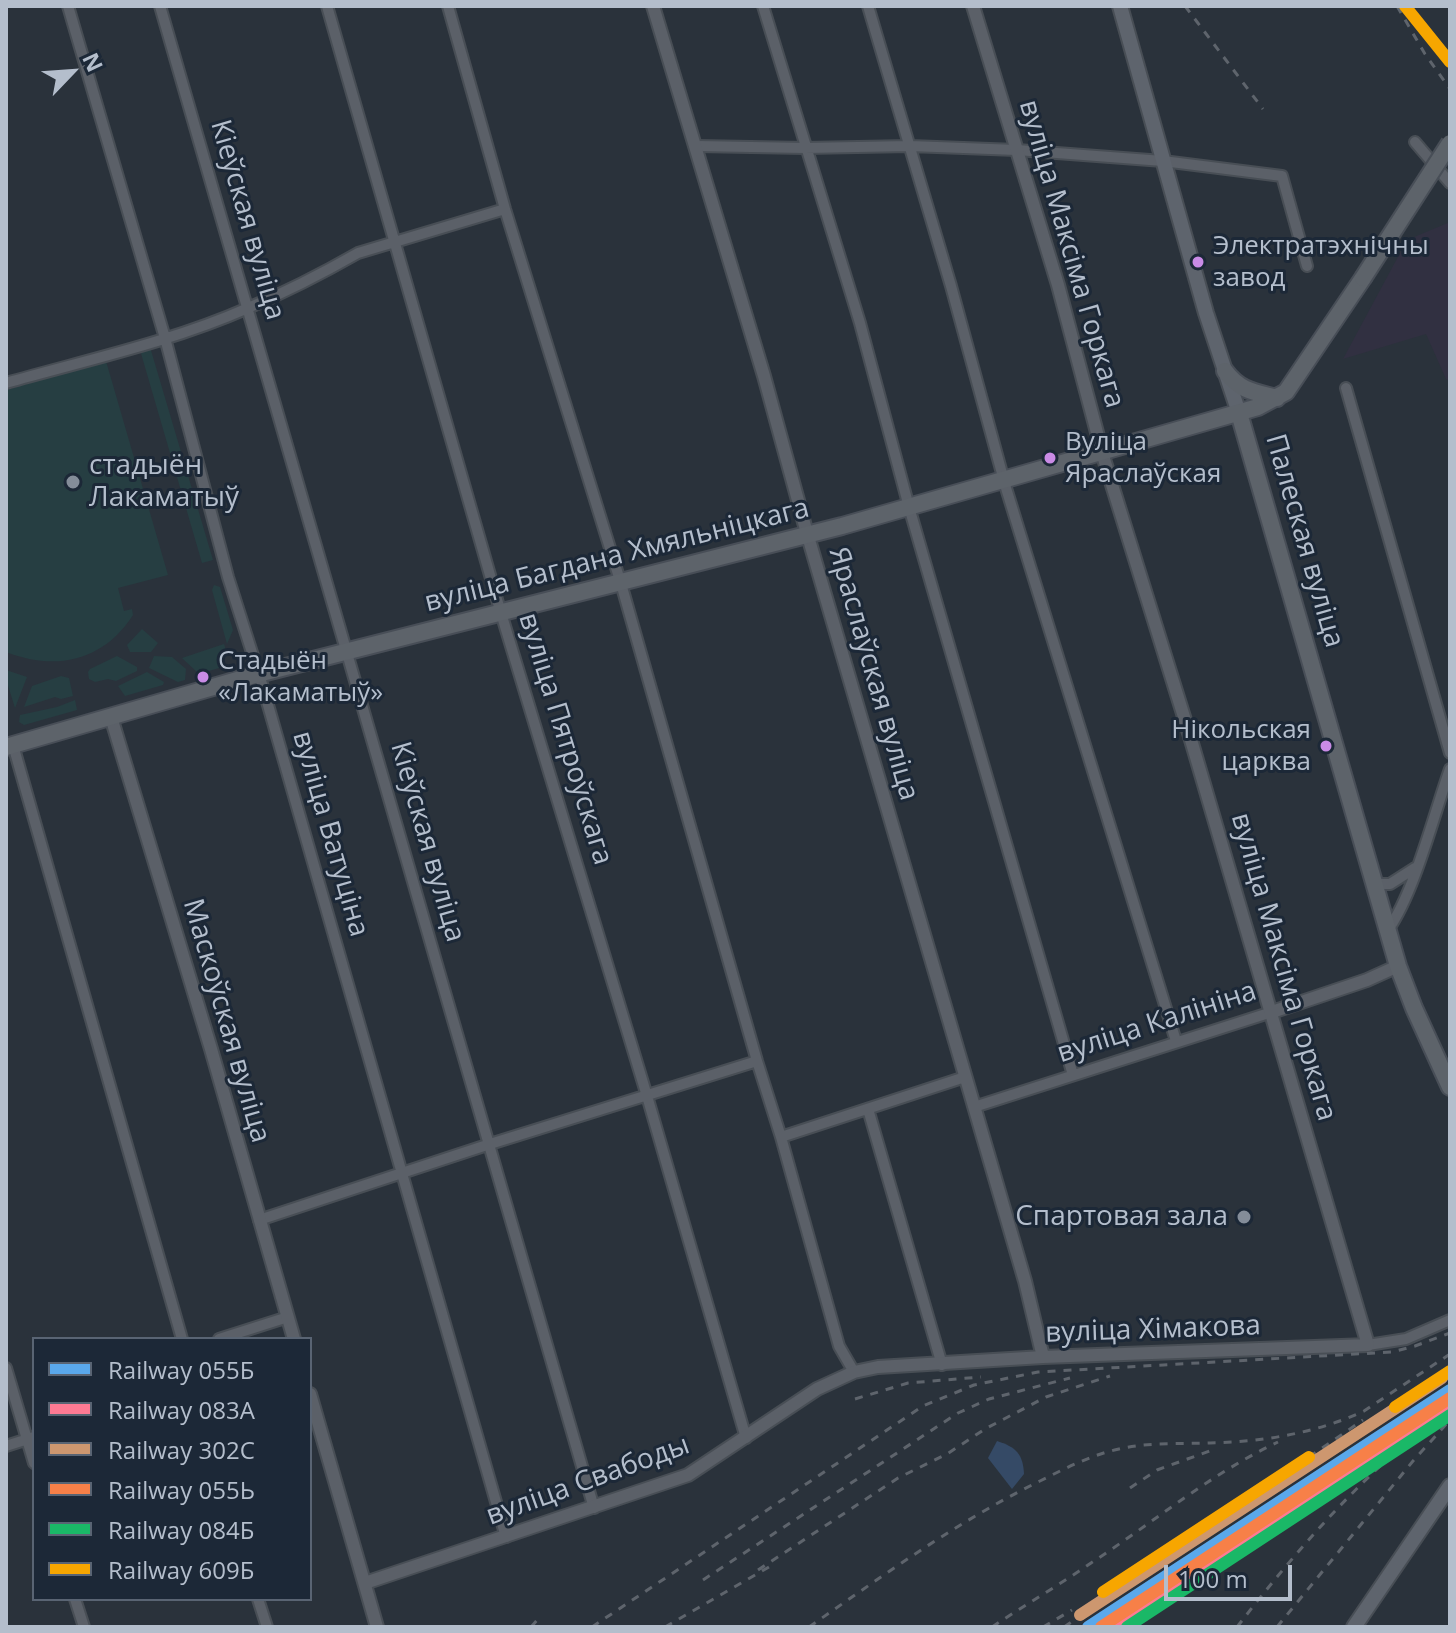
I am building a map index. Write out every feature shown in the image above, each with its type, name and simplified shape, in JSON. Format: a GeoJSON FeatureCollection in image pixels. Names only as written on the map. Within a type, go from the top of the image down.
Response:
{"type":"FeatureCollection","features":[{"type":"Feature","properties":{"kind":"main road","name":"Палеская вуліца"},"geometry":{"type":"LineString","coordinates":[[1120,6],[1225,371],[1382,884],[1388,930],[1398,966],[1450,1086]]}},
{"type":"Feature","properties":{"kind":"main road"},"geometry":{"type":"LineString","coordinates":[[1225,371],[1235,384],[1247,391],[1277,398],[1286,392],[1450,143]]}},
{"type":"Feature","properties":{"kind":"main road","name":"вуліца Багдана Хмяльніцкага"},"geometry":{"type":"LineString","coordinates":[[9,746],[258,674],[909,507],[1239,413],[1277,398]]}},
{"type":"Feature","properties":{"kind":"main road"},"geometry":{"type":"LineString","coordinates":[[1354,1627],[1450,1486]]}},
{"type":"Feature","properties":{"kind":"street","name":"вуліца Ватуціна"},"geometry":{"type":"LineString","coordinates":[[68,6],[165,338],[228,577],[506,1537]]}},
{"type":"Feature","properties":{"kind":"street","name":"Кіеўская вуліца"},"geometry":{"type":"LineString","coordinates":[[160,6],[594,1508]]}},
{"type":"Feature","properties":{"kind":"street","name":"вуліца Пятроўскага"},"geometry":{"type":"LineString","coordinates":[[327,6],[501,611],[746,1438]]}},
{"type":"Feature","properties":{"kind":"street"},"geometry":{"type":"LineString","coordinates":[[448,6],[505,209],[619,581],[839,1346],[854,1372]]}},
{"type":"Feature","properties":{"kind":"street","name":"Яраслаўская вуліца"},"geometry":{"type":"LineString","coordinates":[[653,6],[697,146],[1025,1281],[1043,1357]]}},
{"type":"Feature","properties":{"kind":"street"},"geometry":{"type":"LineString","coordinates":[[763,6],[860,323],[909,507],[1073,1075]]}},
{"type":"Feature","properties":{"kind":"street"},"geometry":{"type":"LineString","coordinates":[[868,6],[1005,480],[1176,1041]]}},
{"type":"Feature","properties":{"kind":"street","name":"вуліца Максіма Горкага"},"geometry":{"type":"LineString","coordinates":[[973,6],[1058,285],[1103,450],[1272,1012],[1368,1345]]}},
{"type":"Feature","properties":{"kind":"street"},"geometry":{"type":"LineString","coordinates":[[1415,142],[1450,183]]}},
{"type":"Feature","properties":{"kind":"street"},"geometry":{"type":"LineString","coordinates":[[697,146],[910,146],[1017,150],[1163,161],[1282,176],[1307,266]]}},
{"type":"Feature","properties":{"kind":"street"},"geometry":{"type":"LineString","coordinates":[[6,383],[165,338],[246,309],[358,253],[505,209]]}},
{"type":"Feature","properties":{"kind":"street"},"geometry":{"type":"LineString","coordinates":[[1346,388],[1450,753]]}},
{"type":"Feature","properties":{"kind":"street","name":"Маскоўская вуліца"},"geometry":{"type":"LineString","coordinates":[[111,717],[293,1337]]}},
{"type":"Feature","properties":{"kind":"street"},"geometry":{"type":"LineString","coordinates":[[9,746],[181,1337]]}},
{"type":"Feature","properties":{"kind":"street"},"geometry":{"type":"LineString","coordinates":[[1388,930],[1398,916],[1450,769]]}},
{"type":"Feature","properties":{"kind":"street"},"geometry":{"type":"LineString","coordinates":[[1382,884],[1404,877],[1416,867]]}},
{"type":"Feature","properties":{"kind":"street","name":"Палеская вуліца"},"geometry":{"type":"LineString","coordinates":[[1382,884],[1399,890],[1402,903]]}},
{"type":"Feature","properties":{"kind":"street","name":"вуліца Калініна"},"geometry":{"type":"LineString","coordinates":[[974,1107],[1272,1012],[1367,980],[1398,966]]}},
{"type":"Feature","properties":{"kind":"street"},"geometry":{"type":"LineString","coordinates":[[259,1220],[757,1061]]}},
{"type":"Feature","properties":{"kind":"street"},"geometry":{"type":"LineString","coordinates":[[781,1137],[965,1077]]}},
{"type":"Feature","properties":{"kind":"street"},"geometry":{"type":"LineString","coordinates":[[868,1109],[942,1365]]}},
{"type":"Feature","properties":{"kind":"street"},"geometry":{"type":"LineString","coordinates":[[225,1337],[288,1317]]}},
{"type":"Feature","properties":{"kind":"street","name":"вуліца Хімакова"},"geometry":{"type":"LineString","coordinates":[[854,1372],[878,1367],[1043,1357],[1368,1345],[1406,1339],[1450,1320]]}},
{"type":"Feature","properties":{"kind":"street"},"geometry":{"type":"LineString","coordinates":[[6,1368],[30,1438],[6,1446]]}},
{"type":"Feature","properties":{"kind":"street","name":"вуліца Свабоды"},"geometry":{"type":"LineString","coordinates":[[365,1583],[688,1475],[817,1389],[854,1372]]}},
{"type":"Feature","properties":{"kind":"street"},"geometry":{"type":"LineString","coordinates":[[312,1401],[377,1627]]}},
{"type":"Feature","properties":{"kind":"street"},"geometry":{"type":"LineString","coordinates":[[76,1601],[84,1627]]}},
{"type":"Feature","properties":{"kind":"street"},"geometry":{"type":"LineString","coordinates":[[259,1601],[267,1627]]}},
{"type":"Feature","properties":{"kind":"shaded area"},"geometry":{"type":"Polygon","coordinates":[[[1450,222],[1450,381],[1446,379],[1426,334],[1343,359],[1407,240],[1450,222]]]}},
{"type":"Feature","properties":{"kind":"shaded area"},"geometry":{"type":"Polygon","coordinates":[[[997,1441],[1014,1449],[1022,1461],[1024,1474],[1012,1489],[988,1458],[997,1441]]]}},
{"type":"Feature","properties":{"kind":"green space"},"geometry":{"type":"Polygon","coordinates":[[[150,347],[213,560],[202,563],[140,350],[150,347]]]}},
{"type":"Feature","properties":{"kind":"green space","name":"стадыён Лакаматыў"},"geometry":{"type":"Polygon","coordinates":[[[106,361],[168,575],[118,588],[124,611],[132,609],[133,615],[121,631],[93,652],[60,661],[24,658],[6,652],[6,390],[106,361]]]}},
{"type":"Feature","properties":{"kind":"green space"},"geometry":{"type":"Polygon","coordinates":[[[214,585],[220,587],[233,630],[227,644],[212,590],[214,585]]]}},
{"type":"Feature","properties":{"kind":"green space"},"geometry":{"type":"Polygon","coordinates":[[[142,629],[158,643],[151,652],[130,652],[127,645],[142,629]]]}},
{"type":"Feature","properties":{"kind":"green space"},"geometry":{"type":"Polygon","coordinates":[[[224,644],[226,650],[219,668],[199,674],[182,658],[224,644]]]}},
{"type":"Feature","properties":{"kind":"green space"},"geometry":{"type":"Polygon","coordinates":[[[117,656],[137,667],[137,671],[116,681],[95,682],[89,679],[90,669],[117,656]]]}},
{"type":"Feature","properties":{"kind":"green space"},"geometry":{"type":"Polygon","coordinates":[[[154,656],[172,657],[186,669],[185,680],[178,682],[149,668],[154,656]]]}},
{"type":"Feature","properties":{"kind":"green space"},"geometry":{"type":"Polygon","coordinates":[[[6,670],[27,677],[15,708],[6,679],[6,670]]]}},
{"type":"Feature","properties":{"kind":"green space"},"geometry":{"type":"Polygon","coordinates":[[[147,672],[164,682],[163,685],[125,696],[118,686],[147,672]]]}},
{"type":"Feature","properties":{"kind":"green space"},"geometry":{"type":"Polygon","coordinates":[[[61,676],[69,678],[73,696],[55,697],[24,707],[32,686],[61,676]]]}},
{"type":"Feature","properties":{"kind":"green space"},"geometry":{"type":"Polygon","coordinates":[[[75,700],[77,710],[24,725],[19,722],[20,715],[75,700]]]}},
{"type":"Feature","properties":{"kind":"railway"},"geometry":{"type":"LineString","coordinates":[[1185,6],[1263,109]]}},
{"type":"Feature","properties":{"kind":"railway"},"geometry":{"type":"LineString","coordinates":[[1397,6],[1450,89]]}},
{"type":"Feature","properties":{"kind":"railway"},"geometry":{"type":"LineString","coordinates":[[592,1627],[923,1406],[974,1385],[1038,1372],[1392,1352],[1450,1333]]}},
{"type":"Feature","properties":{"kind":"railway"},"geometry":{"type":"LineString","coordinates":[[809,1627],[951,1531],[1079,1462],[1130,1447],[1249,1441],[1327,1425],[1364,1411],[1450,1354]]}},
{"type":"Feature","properties":{"kind":"railway"},"geometry":{"type":"LineString","coordinates":[[758,1570],[898,1478],[947,1454],[985,1429],[1046,1397],[1110,1376]]}},
{"type":"Feature","properties":{"kind":"railway"},"geometry":{"type":"LineString","coordinates":[[855,1399],[908,1383],[981,1377]]}},
{"type":"Feature","properties":{"kind":"railway"},"geometry":{"type":"LineString","coordinates":[[703,1580],[958,1413],[989,1399],[1070,1378]]}},
{"type":"Feature","properties":{"kind":"railway"},"geometry":{"type":"LineString","coordinates":[[1357,1433],[1395,1407]]}},
{"type":"Feature","properties":{"kind":"railway"},"geometry":{"type":"LineString","coordinates":[[1237,1627],[1336,1510],[1391,1456],[1450,1408]]}},
{"type":"Feature","properties":{"kind":"railway"},"geometry":{"type":"LineString","coordinates":[[1309,1457],[1363,1420]]}},
{"type":"Feature","properties":{"kind":"railway"},"geometry":{"type":"LineString","coordinates":[[1277,1627],[1450,1420]]}},
{"type":"Feature","properties":{"kind":"railway"},"geometry":{"type":"LineString","coordinates":[[992,1627],[1206,1484],[1278,1442]]}},
{"type":"Feature","properties":{"kind":"railway"},"geometry":{"type":"LineString","coordinates":[[1130,1488],[1157,1470],[1215,1449]]}},
{"type":"Feature","properties":{"kind":"railway"},"geometry":{"type":"LineString","coordinates":[[1064,1627],[1244,1508]]}},
{"type":"Feature","properties":{"kind":"railway"},"geometry":{"type":"LineString","coordinates":[[1115,1627],[1192,1566]]}},
{"type":"Feature","properties":{"kind":"railway"},"geometry":{"type":"LineString","coordinates":[[665,1627],[769,1567]]}},
{"type":"Feature","properties":{"kind":"railway"},"geometry":{"type":"LineString","coordinates":[[1043,1627],[1072,1610]]}},
{"type":"Feature","properties":{"kind":"railway"},"geometry":{"type":"LineString","coordinates":[[531,1627],[539,1618]]}},
{"type":"Feature","properties":{"kind":"rail line","name":"609Б"},"geometry":{"type":"LineString","coordinates":[[1405,6],[1450,62]]}},
{"type":"Feature","properties":{"kind":"rail line","name":"609Б"},"geometry":{"type":"LineString","coordinates":[[1395,1407],[1450,1371]]}},
{"type":"Feature","properties":{"kind":"rail line","name":"302С"},"geometry":{"type":"LineString","coordinates":[[1080,1615],[1442,1378]]}},
{"type":"Feature","properties":{"kind":"rail line","name":"055Б"},"geometry":{"type":"LineString","coordinates":[[1088,1627],[1450,1390]]}},
{"type":"Feature","properties":{"kind":"rail line","name":"055Ь"},"geometry":{"type":"LineString","coordinates":[[1101,1627],[1450,1398]]}},
{"type":"Feature","properties":{"kind":"rail line","name":"083А"},"geometry":{"type":"LineString","coordinates":[[1114,1627],[1450,1407]]}},
{"type":"Feature","properties":{"kind":"rail line","name":"084Б"},"geometry":{"type":"LineString","coordinates":[[1127,1627],[1450,1415]]}},
{"type":"Feature","properties":{"kind":"rail line","name":"609Б"},"geometry":{"type":"LineString","coordinates":[[1103,1592],[1309,1457]]}},
{"type":"Feature","properties":{"kind":"place","name":"Электратэхнічны завод"},"geometry":{"type":"Point","coordinates":[1198,262]}},
{"type":"Feature","properties":{"kind":"place","name":"Вуліца Яраслаўская"},"geometry":{"type":"Point","coordinates":[1050,458]}},
{"type":"Feature","properties":{"kind":"place","name":"стадыён Лакаматыў"},"geometry":{"type":"Point","coordinates":[73,482]}},
{"type":"Feature","properties":{"kind":"place","name":"Стадыён «Лакаматыў»"},"geometry":{"type":"Point","coordinates":[203,677]}},
{"type":"Feature","properties":{"kind":"place","name":"Нікольская царква"},"geometry":{"type":"Point","coordinates":[1326,746]}},
{"type":"Feature","properties":{"kind":"place","name":"Спартовая зала"},"geometry":{"type":"Point","coordinates":[1244,1217]}}]}
